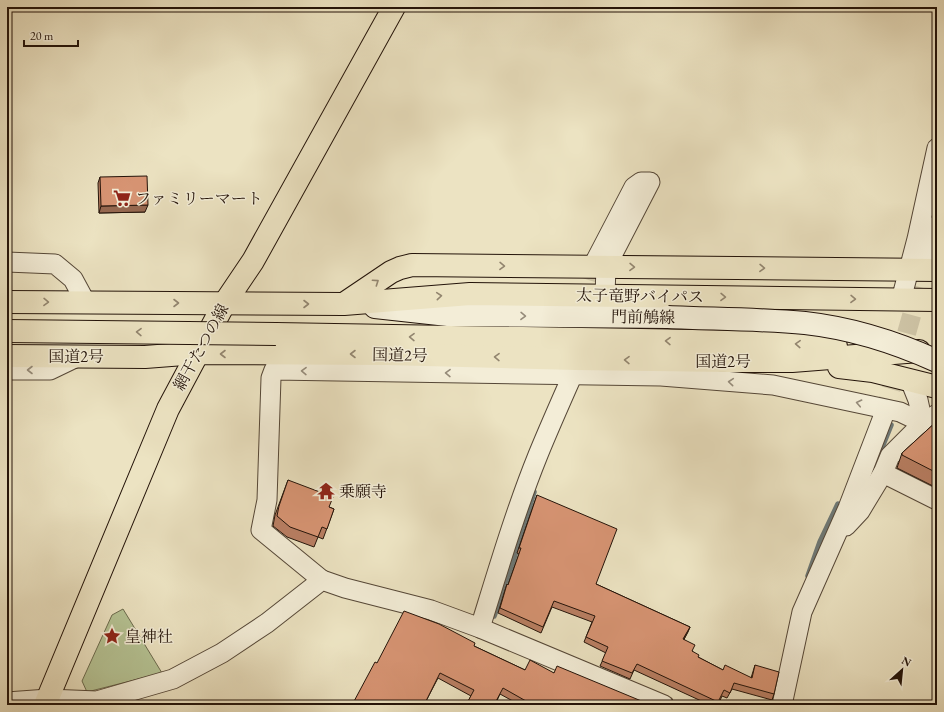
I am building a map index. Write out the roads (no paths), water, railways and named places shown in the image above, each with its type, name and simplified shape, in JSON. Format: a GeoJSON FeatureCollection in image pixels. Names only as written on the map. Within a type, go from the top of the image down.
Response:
{"type":"FeatureCollection","features":[{"type":"Feature","properties":{"kind":"main road","name":"網干たつの線"},"geometry":{"type":"LineString","coordinates":[[46,702],[168,409],[224,304],[257,254],[394,7]]}},
{"type":"Feature","properties":{"kind":"main road"},"geometry":{"type":"LineString","coordinates":[[7,302],[344,304],[391,272],[412,265],[601,263],[909,270],[933,264]]}},
{"type":"Feature","properties":{"kind":"main road","name":"太子竜野バイパス"},"geometry":{"type":"LineString","coordinates":[[344,304],[470,294],[937,300]]}},
{"type":"Feature","properties":{"kind":"main road","name":"門前鵤線"},"geometry":{"type":"LineString","coordinates":[[344,304],[448,315],[668,317],[806,324],[836,328],[936,354]]}},
{"type":"Feature","properties":{"kind":"main road"},"geometry":{"type":"LineString","coordinates":[[7,331],[758,342],[936,354]]}},
{"type":"Feature","properties":{"kind":"main road","name":"国道2号"},"geometry":{"type":"LineString","coordinates":[[7,356],[145,357],[198,353],[568,372],[792,361]]}},
{"type":"Feature","properties":{"kind":"main road"},"geometry":{"type":"LineString","coordinates":[[792,361],[936,354]]}},
{"type":"Feature","properties":{"kind":"main road"},"geometry":{"type":"LineString","coordinates":[[792,361],[873,371],[937,387]]}},
{"type":"Feature","properties":{"kind":"street"},"geometry":{"type":"LineString","coordinates":[[901,300],[937,148]]}},
{"type":"Feature","properties":{"kind":"street"},"geometry":{"type":"LineString","coordinates":[[933,264],[937,224]]}},
{"type":"Feature","properties":{"kind":"street"},"geometry":{"type":"LineString","coordinates":[[7,262],[55,264],[73,279],[86,303]]}},
{"type":"Feature","properties":{"kind":"street"},"geometry":{"type":"LineString","coordinates":[[601,263],[605,296]]}},
{"type":"Feature","properties":{"kind":"street"},"geometry":{"type":"LineString","coordinates":[[7,370],[50,370],[78,356]]}},
{"type":"Feature","properties":{"kind":"street"},"geometry":{"type":"LineString","coordinates":[[392,363],[274,370],[271,378],[267,500],[261,530],[322,580],[345,588],[431,610],[480,628],[664,705]]}},
{"type":"Feature","properties":{"kind":"street"},"geometry":{"type":"LineString","coordinates":[[658,368],[773,385],[930,418]]}},
{"type":"Feature","properties":{"kind":"street"},"geometry":{"type":"LineString","coordinates":[[480,628],[514,520],[568,372]]}},
{"type":"Feature","properties":{"kind":"street"},"geometry":{"type":"LineString","coordinates":[[910,380],[918,400],[930,418]]}},
{"type":"Feature","properties":{"kind":"street"},"geometry":{"type":"LineString","coordinates":[[782,705],[802,612],[848,508],[883,417]]}},
{"type":"Feature","properties":{"kind":"street"},"geometry":{"type":"LineString","coordinates":[[834,538],[860,511],[883,473],[890,456],[930,418]]}},
{"type":"Feature","properties":{"kind":"street"},"geometry":{"type":"LineString","coordinates":[[883,473],[937,500]]}},
{"type":"Feature","properties":{"kind":"street"},"geometry":{"type":"LineString","coordinates":[[7,702],[97,701],[173,679],[222,653],[267,623],[322,580]]}},
{"type":"Feature","properties":{"kind":"waterway"},"geometry":{"type":"LineString","coordinates":[[876,462],[891,425]]}},
{"type":"Feature","properties":{"kind":"waterway"},"geometry":{"type":"LineString","coordinates":[[494,616],[507,581],[534,492]]}},
{"type":"Feature","properties":{"kind":"waterway"},"geometry":{"type":"LineString","coordinates":[[808,576],[820,542],[838,504]]}},
{"type":"Feature","properties":{"kind":"tunnel"},"geometry":{"type":"LineString","coordinates":[[883,417],[928,257]]}},
{"type":"Feature","properties":{"kind":"tunnel"},"geometry":{"type":"LineString","coordinates":[[581,308],[596,260]]}},
{"type":"Feature","properties":{"kind":"place","name":"ファミリーマート"},"geometry":{"type":"Point","coordinates":[122,198]}},
{"type":"Feature","properties":{"kind":"place","name":"乗願寺"},"geometry":{"type":"Point","coordinates":[326,491]}},
{"type":"Feature","properties":{"kind":"place","name":"皇神社"},"geometry":{"type":"Point","coordinates":[112,636]}}]}
